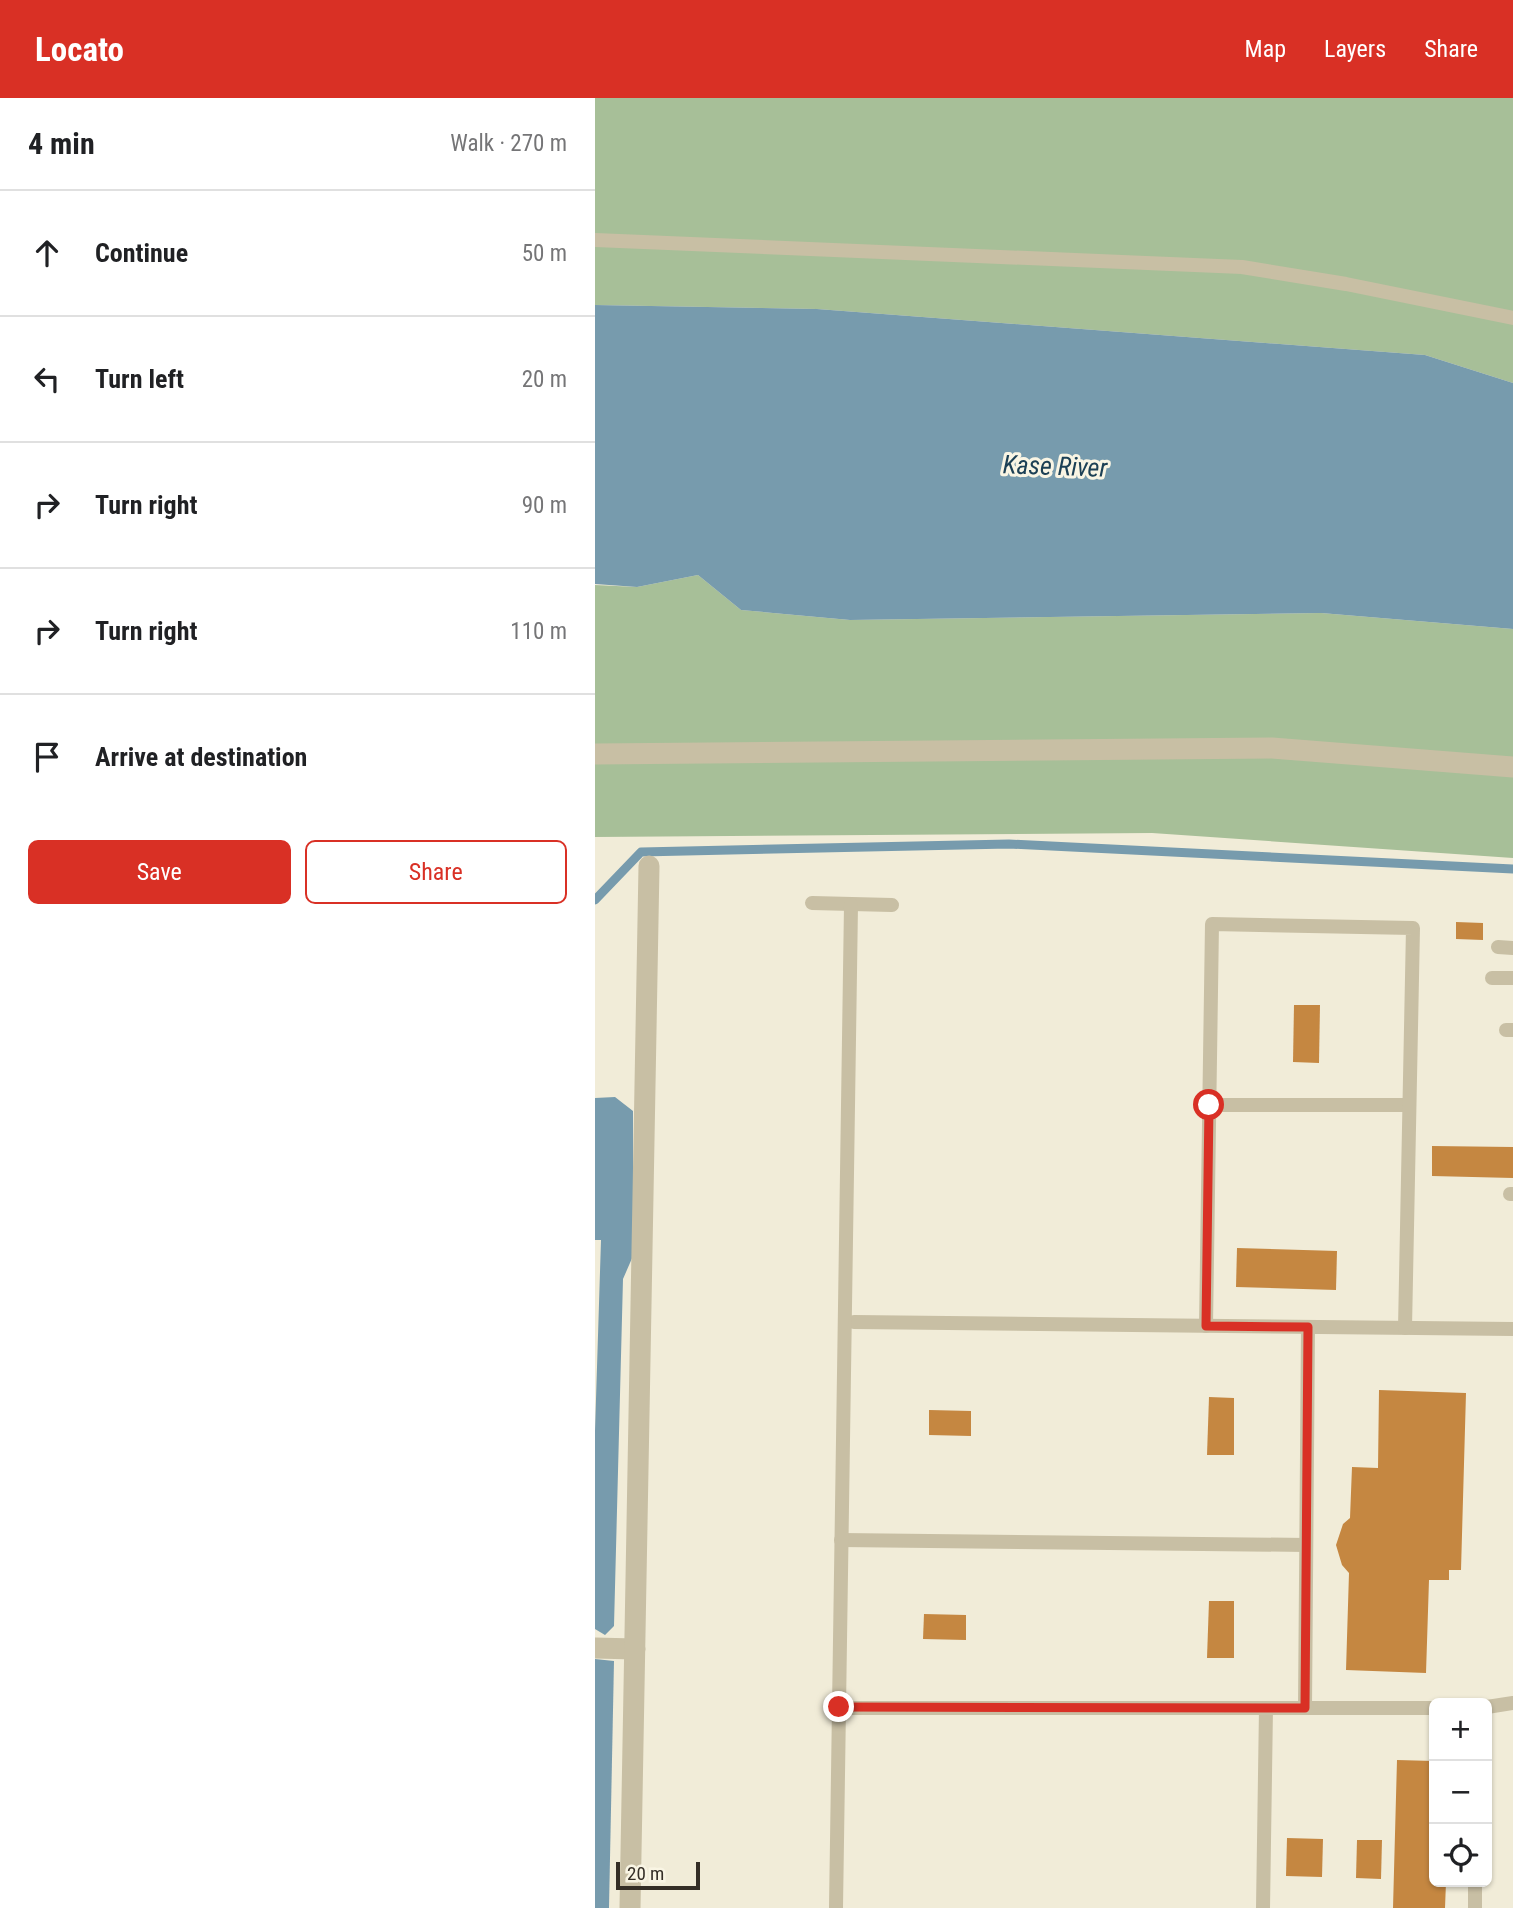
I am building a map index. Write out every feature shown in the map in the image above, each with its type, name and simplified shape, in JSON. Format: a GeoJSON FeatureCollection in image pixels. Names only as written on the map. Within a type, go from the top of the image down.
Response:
{"type":"FeatureCollection","features":[{"type":"Feature","properties":{"kind":"street"},"geometry":{"type":"LineString","coordinates":[[595,754],[1272,748],[1513,767]]}},
{"type":"Feature","properties":{"kind":"street"},"geometry":{"type":"LineString","coordinates":[[630,1908],[649,866]]}},
{"type":"Feature","properties":{"kind":"street"},"geometry":{"type":"LineString","coordinates":[[595,1648],[635,1649]]}},
{"type":"Feature","properties":{"kind":"lane"},"geometry":{"type":"LineString","coordinates":[[595,240],[1242,267],[1346,284],[1513,318]]}},
{"type":"Feature","properties":{"kind":"lane"},"geometry":{"type":"LineString","coordinates":[[812,903],[892,905]]}},
{"type":"Feature","properties":{"kind":"lane"},"geometry":{"type":"LineString","coordinates":[[836,1908],[851,905]]}},
{"type":"Feature","properties":{"kind":"lane"},"geometry":{"type":"LineString","coordinates":[[1206,1326],[1212,924],[1413,928],[1405,1328]]}},
{"type":"Feature","properties":{"kind":"lane"},"geometry":{"type":"LineString","coordinates":[[1492,978],[1513,978]]}},
{"type":"Feature","properties":{"kind":"lane"},"geometry":{"type":"LineString","coordinates":[[1209,1105],[1409,1105]]}},
{"type":"Feature","properties":{"kind":"lane"},"geometry":{"type":"LineString","coordinates":[[854,1322],[1513,1329]]}},
{"type":"Feature","properties":{"kind":"lane"},"geometry":{"type":"LineString","coordinates":[[1305,1708],[1308,1327]]}},
{"type":"Feature","properties":{"kind":"lane"},"geometry":{"type":"LineString","coordinates":[[841,1540],[1306,1545]]}},
{"type":"Feature","properties":{"kind":"lane"},"geometry":{"type":"LineString","coordinates":[[1492,1706],[1513,1703]]}},
{"type":"Feature","properties":{"kind":"lane"},"geometry":{"type":"LineString","coordinates":[[839,1707],[1429,1708]]}},
{"type":"Feature","properties":{"kind":"lane"},"geometry":{"type":"LineString","coordinates":[[1263,1908],[1266,1708]]}},
{"type":"Feature","properties":{"kind":"lane"},"geometry":{"type":"LineString","coordinates":[[1475,1887],[1475,1908]]}},
{"type":"Feature","properties":{"kind":"green space"},"geometry":{"type":"Polygon","coordinates":[[[595,98],[1513,98],[1513,383],[1425,355],[817,309],[595,305],[595,98]]]}},
{"type":"Feature","properties":{"kind":"green space"},"geometry":{"type":"Polygon","coordinates":[[[698,575],[741,610],[850,620],[1321,613],[1513,629],[1513,858],[1152,833],[595,837],[595,585],[637,587],[698,575]]]}},
{"type":"Feature","properties":{"kind":"water","name":"Kase River"},"geometry":{"type":"Polygon","coordinates":[[[595,305],[817,309],[1425,355],[1513,383],[1513,629],[1321,613],[850,620],[741,610],[698,575],[637,587],[595,584],[595,305]]]}},
{"type":"Feature","properties":{"kind":"water"},"geometry":{"type":"Polygon","coordinates":[[[615,1097],[633,1111],[633,1256],[623,1279],[614,1626],[605,1635],[595,1629],[595,1431],[601,1240],[595,1240],[595,1098],[615,1097]]]}},
{"type":"Feature","properties":{"kind":"water"},"geometry":{"type":"Polygon","coordinates":[[[595,1659],[614,1661],[609,1908],[595,1908],[595,1659]]]}},
{"type":"Feature","properties":{"kind":"building"},"geometry":{"type":"Polygon","coordinates":[[[1456,922],[1483,923],[1483,940],[1456,939],[1456,922]]]}},
{"type":"Feature","properties":{"kind":"building"},"geometry":{"type":"Polygon","coordinates":[[[1294,1005],[1320,1005],[1319,1063],[1293,1062],[1294,1005]]]}},
{"type":"Feature","properties":{"kind":"building"},"geometry":{"type":"Polygon","coordinates":[[[1432,1146],[1513,1147],[1513,1178],[1432,1176],[1432,1146]]]}},
{"type":"Feature","properties":{"kind":"building"},"geometry":{"type":"Polygon","coordinates":[[[1237,1248],[1337,1251],[1336,1290],[1236,1287],[1237,1248]]]}},
{"type":"Feature","properties":{"kind":"building"},"geometry":{"type":"Polygon","coordinates":[[[1379,1390],[1466,1393],[1461,1570],[1449,1570],[1449,1580],[1429,1580],[1426,1673],[1346,1670],[1349,1573],[1342,1565],[1336,1545],[1343,1524],[1350,1518],[1352,1467],[1378,1468],[1379,1390]]]}},
{"type":"Feature","properties":{"kind":"building"},"geometry":{"type":"Polygon","coordinates":[[[1209,1397],[1234,1398],[1234,1455],[1207,1455],[1209,1397]]]}},
{"type":"Feature","properties":{"kind":"building"},"geometry":{"type":"Polygon","coordinates":[[[929,1410],[971,1411],[971,1436],[929,1435],[929,1410]]]}},
{"type":"Feature","properties":{"kind":"building"},"geometry":{"type":"Polygon","coordinates":[[[1209,1601],[1234,1601],[1234,1658],[1207,1658],[1209,1601]]]}},
{"type":"Feature","properties":{"kind":"building"},"geometry":{"type":"Polygon","coordinates":[[[924,1614],[966,1615],[966,1640],[923,1639],[924,1614]]]}},
{"type":"Feature","properties":{"kind":"building"},"geometry":{"type":"Polygon","coordinates":[[[1397,1760],[1429,1761],[1429,1887],[1446,1887],[1445,1908],[1393,1908],[1397,1760]]]}},
{"type":"Feature","properties":{"kind":"building"},"geometry":{"type":"Polygon","coordinates":[[[1287,1838],[1323,1839],[1322,1877],[1286,1876],[1287,1838]]]}},
{"type":"Feature","properties":{"kind":"building"},"geometry":{"type":"Polygon","coordinates":[[[1357,1840],[1382,1840],[1381,1879],[1356,1878],[1357,1840]]]}},
{"type":"Feature","properties":{"kind":"waterway"},"geometry":{"type":"LineString","coordinates":[[595,900],[641,852],[1009,844],[1513,869]]}},
{"type":"Feature","properties":{"kind":"route"},"geometry":{"type":"LineString","coordinates":[[839,1707],[1305,1708],[1308,1327],[1206,1326],[1209,1105]]}}]}
